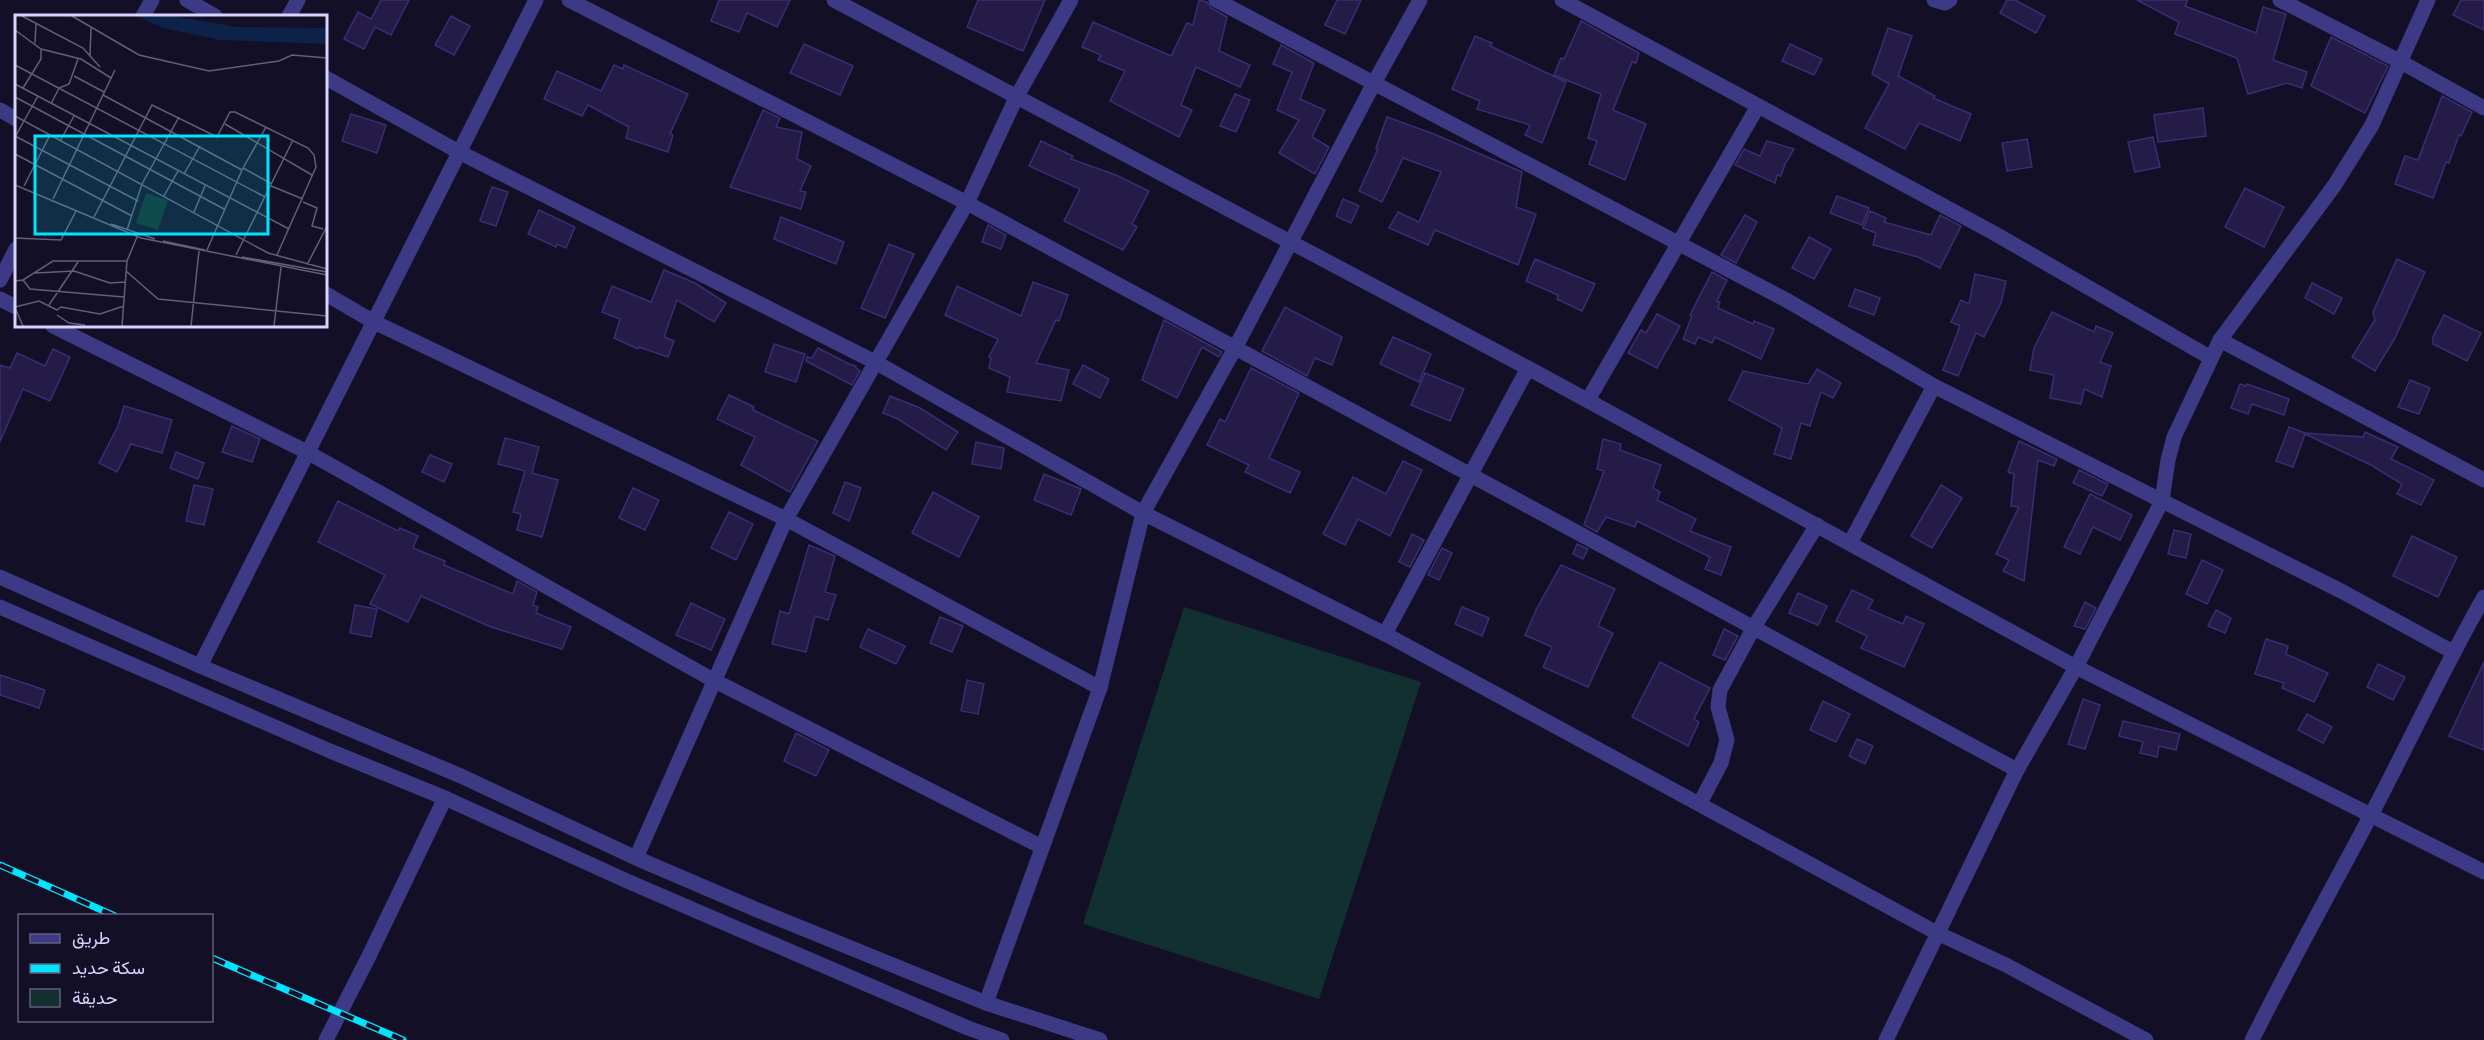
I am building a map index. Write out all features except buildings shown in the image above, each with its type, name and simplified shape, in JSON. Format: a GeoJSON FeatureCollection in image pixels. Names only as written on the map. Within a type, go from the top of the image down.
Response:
{"type":"FeatureCollection","features":[{"type":"Feature","properties":{"kind":"street"},"geometry":{"type":"LineString","coordinates":[[144,15],[152,0]]}},
{"type":"Feature","properties":{"kind":"street"},"geometry":{"type":"LineString","coordinates":[[186,0],[213,15]]}},
{"type":"Feature","properties":{"kind":"street"},"geometry":{"type":"LineString","coordinates":[[290,15],[298,0]]}},
{"type":"Feature","properties":{"kind":"street"},"geometry":{"type":"LineString","coordinates":[[200,666],[536,0]]}},
{"type":"Feature","properties":{"kind":"street"},"geometry":{"type":"LineString","coordinates":[[568,0],[967,203],[1234,350],[1755,627],[2017,770]]}},
{"type":"Feature","properties":{"kind":"street"},"geometry":{"type":"LineString","coordinates":[[834,0],[1588,400],[2076,667],[2484,872]]}},
{"type":"Feature","properties":{"kind":"street"},"geometry":{"type":"LineString","coordinates":[[636,858],[786,519],[967,203],[1017,96],[1071,0]]}},
{"type":"Feature","properties":{"kind":"street"},"geometry":{"type":"LineString","coordinates":[[1216,0],[1788,301],[1934,386],[2343,592],[2453,652]]}},
{"type":"Feature","properties":{"kind":"street"},"geometry":{"type":"LineString","coordinates":[[986,1003],[1100,688],[1143,513],[1234,350],[1420,0]]}},
{"type":"Feature","properties":{"kind":"street"},"geometry":{"type":"LineString","coordinates":[[1562,0],[1992,232],[2211,358]]}},
{"type":"Feature","properties":{"kind":"street"},"geometry":{"type":"LineString","coordinates":[[1934,0],[1945,3],[1950,0]]}},
{"type":"Feature","properties":{"kind":"street"},"geometry":{"type":"LineString","coordinates":[[2280,0],[2401,62],[2484,108]]}},
{"type":"Feature","properties":{"kind":"street"},"geometry":{"type":"LineString","coordinates":[[1886,1040],[2017,770],[2076,667],[2162,501],[2174,436],[2220,340],[2334,186],[2372,125],[2428,0]]}},
{"type":"Feature","properties":{"kind":"street"},"geometry":{"type":"LineString","coordinates":[[327,79],[459,152],[875,362],[1143,513],[1384,634],[1937,933],[2006,964],[2146,1040]]}},
{"type":"Feature","properties":{"kind":"street"},"geometry":{"type":"LineString","coordinates":[[1588,400],[1758,105]]}},
{"type":"Feature","properties":{"kind":"street"},"geometry":{"type":"LineString","coordinates":[[0,110],[15,119]]}},
{"type":"Feature","properties":{"kind":"street"},"geometry":{"type":"LineString","coordinates":[[0,280],[15,251]]}},
{"type":"Feature","properties":{"kind":"street"},"geometry":{"type":"LineString","coordinates":[[327,295],[374,322],[786,519],[1100,688]]}},
{"type":"Feature","properties":{"kind":"street"},"geometry":{"type":"LineString","coordinates":[[0,299],[15,306]]}},
{"type":"Feature","properties":{"kind":"street"},"geometry":{"type":"LineString","coordinates":[[55,327],[309,453],[713,680],[1042,848]]}},
{"type":"Feature","properties":{"kind":"street"},"geometry":{"type":"LineString","coordinates":[[2220,340],[2484,480]]}},
{"type":"Feature","properties":{"kind":"street"},"geometry":{"type":"LineString","coordinates":[[1384,634],[1528,368]]}},
{"type":"Feature","properties":{"kind":"street"},"geometry":{"type":"LineString","coordinates":[[1850,543],[1934,386]]}},
{"type":"Feature","properties":{"kind":"street"},"geometry":{"type":"LineString","coordinates":[[1700,803],[1721,763],[1727,740],[1718,707],[1720,690],[1817,525]]}},
{"type":"Feature","properties":{"kind":"street"},"geometry":{"type":"LineString","coordinates":[[0,577],[200,666],[460,776],[636,858],[755,909],[986,1003],[1100,1040]]}},
{"type":"Feature","properties":{"kind":"street"},"geometry":{"type":"LineString","coordinates":[[2252,1040],[2297,949],[2372,814],[2453,652],[2484,597]]}},
{"type":"Feature","properties":{"kind":"street"},"geometry":{"type":"LineString","coordinates":[[0,607],[330,751],[445,798],[733,928],[968,1028],[1002,1040]]}},
{"type":"Feature","properties":{"kind":"street"},"geometry":{"type":"LineString","coordinates":[[326,1040],[445,798]]}},
{"type":"Feature","properties":{"kind":"green space"},"geometry":{"type":"Polygon","coordinates":[[[1184,607],[1421,682],[1319,999],[1083,924],[1184,607]]]}},
{"type":"Feature","properties":{"kind":"railway"},"geometry":{"type":"LineString","coordinates":[[0,865],[110,914]]}},
{"type":"Feature","properties":{"kind":"railway"},"geometry":{"type":"LineString","coordinates":[[213,958],[403,1040]]}}]}
